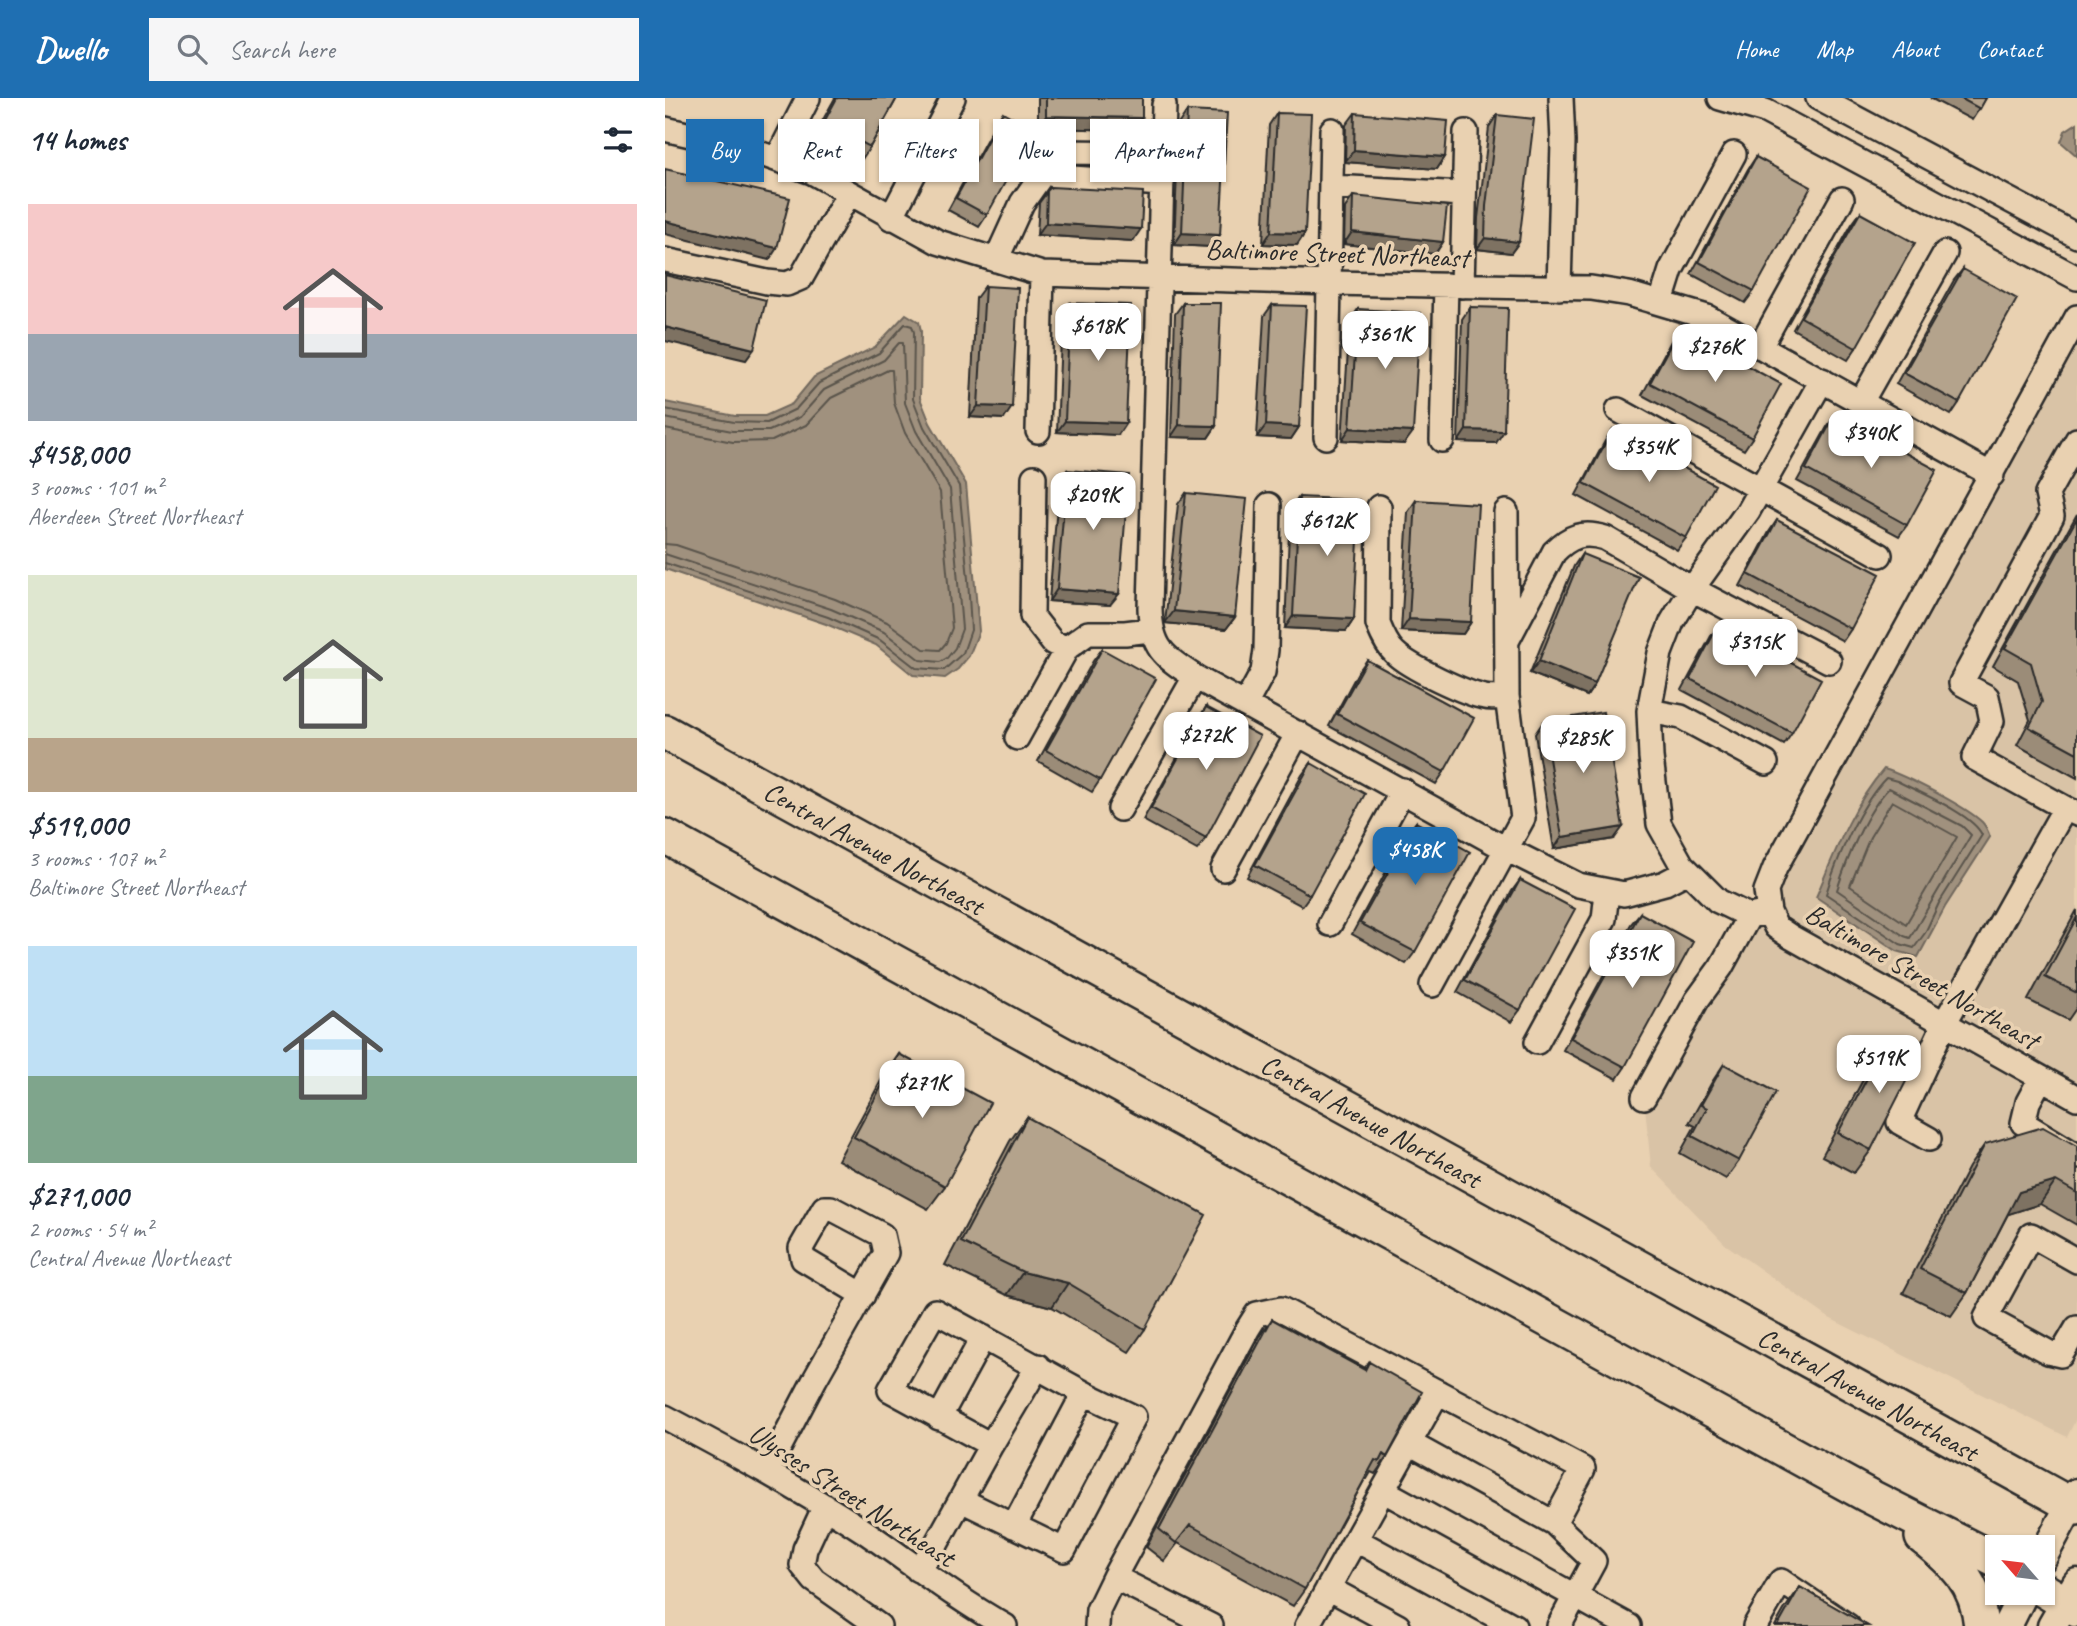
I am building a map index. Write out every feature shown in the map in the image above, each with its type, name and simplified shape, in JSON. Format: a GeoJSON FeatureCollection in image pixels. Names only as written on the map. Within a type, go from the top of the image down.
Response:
{"type":"FeatureCollection","features":[{"type":"Feature","properties":{"kind":"highway","name":"Central Avenue Northeast"},"geometry":{"type":"LineString","coordinates":[[665,732],[2075,1502]]}},
{"type":"Feature","properties":{"kind":"highway"},"geometry":{"type":"LineString","coordinates":[[665,836],[1867,1495],[1985,1555]]}},
{"type":"Feature","properties":{"kind":"highway"},"geometry":{"type":"LineString","coordinates":[[1867,1495],[1958,1568],[1968,1581],[1980,1614],[1981,1626]]}},
{"type":"Feature","properties":{"kind":"main road"},"geometry":{"type":"LineString","coordinates":[[2055,1536],[2075,1502]]}},
{"type":"Feature","properties":{"kind":"main road"},"geometry":{"type":"LineString","coordinates":[[2007,1626],[2018,1605]]}},
{"type":"Feature","properties":{"kind":"street"},"geometry":{"type":"LineString","coordinates":[[777,159],[808,98]]}},
{"type":"Feature","properties":{"kind":"street"},"geometry":{"type":"LineString","coordinates":[[891,218],[953,98]]}},
{"type":"Feature","properties":{"kind":"street"},"geometry":{"type":"LineString","coordinates":[[1559,288],[1563,142],[1561,98]]}},
{"type":"Feature","properties":{"kind":"street"},"geometry":{"type":"LineString","coordinates":[[1720,98],[1765,111],[2077,278]]}},
{"type":"Feature","properties":{"kind":"street"},"geometry":{"type":"LineString","coordinates":[[1818,98],[1842,104],[2077,236]]}},
{"type":"Feature","properties":{"kind":"street"},"geometry":{"type":"LineString","coordinates":[[1821,140],[1842,104]]}},
{"type":"Feature","properties":{"kind":"street"},"geometry":{"type":"LineString","coordinates":[[1164,105],[1164,119]]}},
{"type":"Feature","properties":{"kind":"street","name":"Baltimore Street Northeast"},"geometry":{"type":"LineString","coordinates":[[665,129],[742,146],[812,172],[938,242],[1042,274],[1591,288],[1661,302],[1707,317],[1992,475]]}},
{"type":"Feature","properties":{"kind":"street"},"geometry":{"type":"LineString","coordinates":[[1326,437],[1332,130]]}},
{"type":"Feature","properties":{"kind":"street"},"geometry":{"type":"LineString","coordinates":[[1442,440],[1464,194],[1466,132]]}},
{"type":"Feature","properties":{"kind":"street"},"geometry":{"type":"LineString","coordinates":[[1661,302],[1671,270],[1734,154]]}},
{"type":"Feature","properties":{"kind":"street"},"geometry":{"type":"LineString","coordinates":[[1076,178],[1162,184],[1150,630],[1157,646],[1173,662],[1195,677],[1559,877],[1578,885],[1624,894],[1665,883],[1686,872]]}},
{"type":"Feature","properties":{"kind":"street"},"geometry":{"type":"LineString","coordinates":[[996,260],[1022,203],[1036,182]]}},
{"type":"Feature","properties":{"kind":"street"},"geometry":{"type":"LineString","coordinates":[[1332,187],[1464,194]]}},
{"type":"Feature","properties":{"kind":"street"},"geometry":{"type":"LineString","coordinates":[[665,260],[787,284],[801,278],[849,193]]}},
{"type":"Feature","properties":{"kind":"street"},"geometry":{"type":"LineString","coordinates":[[1761,346],[1842,199]]}},
{"type":"Feature","properties":{"kind":"street"},"geometry":{"type":"LineString","coordinates":[[1861,402],[1945,253]]}},
{"type":"Feature","properties":{"kind":"street"},"geometry":{"type":"LineString","coordinates":[[1038,431],[1042,274]]}},
{"type":"Feature","properties":{"kind":"street"},"geometry":{"type":"LineString","coordinates":[[1644,1097],[1697,1000],[1759,914],[1775,868],[2077,317]]}},
{"type":"Feature","properties":{"kind":"street"},"geometry":{"type":"LineString","coordinates":[[1766,763],[1681,717],[1649,711],[1660,653],[1672,622],[1692,589],[1732,536],[1822,380]]}},
{"type":"Feature","properties":{"kind":"street"},"geometry":{"type":"LineString","coordinates":[[1618,410],[1880,555]]}},
{"type":"Feature","properties":{"kind":"street"},"geometry":{"type":"LineString","coordinates":[[1929,1139],[1899,1122],[1944,1024],[2071,811],[1974,758],[1992,720],[1987,697],[1961,683],[2052,516],[2047,494],[2077,440]]}},
{"type":"Feature","properties":{"kind":"street"},"geometry":{"type":"LineString","coordinates":[[1034,477],[1032,616],[1053,643],[1067,648]]}},
{"type":"Feature","properties":{"kind":"street"},"geometry":{"type":"LineString","coordinates":[[1245,705],[1263,672],[1266,650],[1269,505]]}},
{"type":"Feature","properties":{"kind":"street"},"geometry":{"type":"LineString","coordinates":[[1379,507],[1378,624],[1385,639],[1395,653],[1422,670],[1470,693],[1487,698],[1507,696]]}},
{"type":"Feature","properties":{"kind":"street"},"geometry":{"type":"LineString","coordinates":[[1432,985],[1523,818],[1507,696],[1506,512]]}},
{"type":"Feature","properties":{"kind":"street"},"geometry":{"type":"LineString","coordinates":[[1505,644],[1554,552],[1565,541],[1578,535],[1591,534],[1605,538],[1692,589],[1829,661]]}},
{"type":"Feature","properties":{"kind":"street"},"geometry":{"type":"LineString","coordinates":[[1017,738],[1067,648],[1088,633],[1150,630]]}},
{"type":"Feature","properties":{"kind":"street"},"geometry":{"type":"LineString","coordinates":[[1120,808],[1195,677]]}},
{"type":"Feature","properties":{"kind":"street","name":"Baltimore Street Northeast"},"geometry":{"type":"LineString","coordinates":[[1649,711],[1659,824],[1686,872],[1718,901],[1759,914],[1791,937],[2077,1098]]}},
{"type":"Feature","properties":{"kind":"street"},"geometry":{"type":"LineString","coordinates":[[1223,870],[1298,733]]}},
{"type":"Feature","properties":{"kind":"street"},"geometry":{"type":"LineString","coordinates":[[1330,924],[1403,790]]}},
{"type":"Feature","properties":{"kind":"street"},"geometry":{"type":"LineString","coordinates":[[1537,1042],[1604,919],[1607,892]]}},
{"type":"Feature","properties":{"kind":"street"},"geometry":{"type":"LineString","coordinates":[[2041,1078],[2028,1102],[2023,1123],[2077,1156]]}},
{"type":"Feature","properties":{"kind":"street"},"geometry":{"type":"LineString","coordinates":[[2077,1261],[2031,1235],[1986,1318],[2048,1352],[2061,1354],[2077,1328]]}},
{"type":"Feature","properties":{"kind":"street"},"geometry":{"type":"LineString","coordinates":[[767,1471],[863,1295]]}},
{"type":"Feature","properties":{"kind":"street"},"geometry":{"type":"LineString","coordinates":[[1097,1626],[1098,1610],[1114,1577],[1257,1314],[1281,1309],[1583,1469],[1555,1522]]}},
{"type":"Feature","properties":{"kind":"street"},"geometry":{"type":"LineString","coordinates":[[961,1500],[1064,1550],[1134,1417],[1084,1393],[935,1311],[890,1390],[991,1445]]}},
{"type":"Feature","properties":{"kind":"street"},"geometry":{"type":"LineString","coordinates":[[939,1418],[983,1337]]}},
{"type":"Feature","properties":{"kind":"street"},"geometry":{"type":"LineString","coordinates":[[918,1570],[934,1548],[1038,1366]]}},
{"type":"Feature","properties":{"kind":"street"},"geometry":{"type":"LineString","coordinates":[[1307,1626],[1438,1392]]}},
{"type":"Feature","properties":{"kind":"street"},"geometry":{"type":"LineString","coordinates":[[1014,1526],[1084,1393]]}},
{"type":"Feature","properties":{"kind":"street","name":"Ulysses Street Northeast"},"geometry":{"type":"LineString","coordinates":[[665,1417],[767,1471],[825,1506],[957,1598],[1005,1626]]}},
{"type":"Feature","properties":{"kind":"street"},"geometry":{"type":"LineString","coordinates":[[1411,1444],[1555,1522],[1594,1561],[1559,1626]]}},
{"type":"Feature","properties":{"kind":"street"},"geometry":{"type":"LineString","coordinates":[[1384,1491],[1629,1626]]}},
{"type":"Feature","properties":{"kind":"street"},"geometry":{"type":"LineString","coordinates":[[825,1506],[805,1549],[802,1565],[814,1580],[879,1626]]}},
{"type":"Feature","properties":{"kind":"street"},"geometry":{"type":"LineString","coordinates":[[1356,1540],[1514,1626]]}},
{"type":"Feature","properties":{"kind":"street"},"geometry":{"type":"LineString","coordinates":[[1114,1577],[1210,1626]]}},
{"type":"Feature","properties":{"kind":"street"},"geometry":{"type":"LineString","coordinates":[[1755,1626],[1781,1581],[1848,1626]]}},
{"type":"Feature","properties":{"kind":"street"},"geometry":{"type":"LineString","coordinates":[[1328,1588],[1398,1626]]}},
{"type":"Feature","properties":{"kind":"shaded area"},"geometry":{"type":"Polygon","coordinates":[[[2077,315],[2077,1417],[2067,1437],[1829,1318],[1725,1244],[1651,1167],[1644,1097],[2077,315]]]}},
{"type":"Feature","properties":{"kind":"water"},"geometry":{"type":"Polygon","coordinates":[[[2077,123],[2077,156],[2061,142],[2065,131],[2077,123]]]}},
{"type":"Feature","properties":{"kind":"water"},"geometry":{"type":"Polygon","coordinates":[[[906,314],[919,322],[921,331],[920,398],[930,423],[966,484],[979,631],[969,656],[958,669],[945,678],[913,675],[876,645],[826,624],[665,569],[665,402],[735,416],[765,416],[792,404],[814,377],[875,347],[906,314]]]}},
{"type":"Feature","properties":{"kind":"water"},"geometry":{"type":"Polygon","coordinates":[[[1884,769],[1920,785],[1974,815],[1982,822],[1990,837],[1945,907],[1918,957],[1897,951],[1816,897],[1853,814],[1884,769]]]}},
{"type":"Feature","properties":{"kind":"building"},"geometry":{"type":"Polygon","coordinates":[[[837,98],[897,98],[885,119],[879,119],[879,131],[870,147],[865,144],[865,119],[826,119],[837,98]]]}},
{"type":"Feature","properties":{"kind":"building"},"geometry":{"type":"Polygon","coordinates":[[[1046,98],[1142,98],[1142,118],[1046,116],[1046,98]]]}},
{"type":"Feature","properties":{"kind":"building"},"geometry":{"type":"Polygon","coordinates":[[[1960,98],[1986,98],[1980,109],[1960,98]]]}},
{"type":"Feature","properties":{"kind":"building"},"geometry":{"type":"Polygon","coordinates":[[[1187,111],[1227,113],[1226,130],[1226,119],[1187,119],[1187,111]]]}},
{"type":"Feature","properties":{"kind":"building"},"geometry":{"type":"Polygon","coordinates":[[[1003,112],[1015,119],[999,119],[1003,112]]]}},
{"type":"Feature","properties":{"kind":"building"},"geometry":{"type":"Polygon","coordinates":[[[1277,113],[1311,114],[1305,233],[1271,232],[1277,113]]]}},
{"type":"Feature","properties":{"kind":"building"},"geometry":{"type":"Polygon","coordinates":[[[1355,113],[1448,121],[1445,157],[1354,150],[1355,113]]]}},
{"type":"Feature","properties":{"kind":"building"},"geometry":{"type":"Polygon","coordinates":[[[1497,115],[1534,119],[1519,242],[1485,238],[1486,206],[1497,115]]]}},
{"type":"Feature","properties":{"kind":"building"},"geometry":{"type":"Polygon","coordinates":[[[993,130],[993,182],[1005,182],[987,215],[956,198],[965,182],[979,182],[979,156],[993,130]]]}},
{"type":"Feature","properties":{"kind":"building"},"geometry":{"type":"Polygon","coordinates":[[[1756,157],[1811,187],[1754,291],[1699,262],[1756,157]]]}},
{"type":"Feature","properties":{"kind":"building"},"geometry":{"type":"Polygon","coordinates":[[[665,169],[686,174],[686,182],[721,182],[790,198],[777,248],[665,221],[665,169]]]}},
{"type":"Feature","properties":{"kind":"building"},"geometry":{"type":"Polygon","coordinates":[[[1184,182],[1223,182],[1220,235],[1182,233],[1184,182]]]}},
{"type":"Feature","properties":{"kind":"building"},"geometry":{"type":"Polygon","coordinates":[[[1051,187],[1143,192],[1141,229],[1046,223],[1047,191],[1051,187]]]}},
{"type":"Feature","properties":{"kind":"building"},"geometry":{"type":"Polygon","coordinates":[[[1353,196],[1447,206],[1443,242],[1352,232],[1353,196]]]}},
{"type":"Feature","properties":{"kind":"building"},"geometry":{"type":"Polygon","coordinates":[[[1860,213],[1915,243],[1856,348],[1801,317],[1860,213]]]}},
{"type":"Feature","properties":{"kind":"building"},"geometry":{"type":"Polygon","coordinates":[[[1963,269],[2017,299],[1959,403],[1904,373],[1963,269]]]}},
{"type":"Feature","properties":{"kind":"building"},"geometry":{"type":"Polygon","coordinates":[[[665,275],[766,300],[754,349],[665,327],[665,275]]]}},
{"type":"Feature","properties":{"kind":"building"},"geometry":{"type":"Polygon","coordinates":[[[985,286],[1018,288],[1012,407],[978,406],[985,286]]]}},
{"type":"Feature","properties":{"kind":"building"},"geometry":{"type":"Polygon","coordinates":[[[1070,303],[1131,305],[1126,423],[1065,421],[1070,303]]]}},
{"type":"Feature","properties":{"kind":"building"},"geometry":{"type":"Polygon","coordinates":[[[1183,303],[1221,303],[1216,426],[1179,425],[1183,303]]]}},
{"type":"Feature","properties":{"kind":"building"},"geometry":{"type":"Polygon","coordinates":[[[1272,305],[1306,306],[1299,427],[1266,425],[1272,305]]]}},
{"type":"Feature","properties":{"kind":"building"},"geometry":{"type":"Polygon","coordinates":[[[1470,307],[1508,308],[1504,431],[1466,430],[1470,307]]]}},
{"type":"Feature","properties":{"kind":"building"},"geometry":{"type":"Polygon","coordinates":[[[1358,309],[1420,313],[1413,432],[1350,428],[1358,309]]]}},
{"type":"Feature","properties":{"kind":"building"},"geometry":{"type":"Polygon","coordinates":[[[1679,329],[1781,384],[1752,438],[1650,383],[1679,329]]]}},
{"type":"Feature","properties":{"kind":"building"},"geometry":{"type":"Polygon","coordinates":[[[1835,415],[1937,470],[1907,525],[1806,469],[1835,415]]]}},
{"type":"Feature","properties":{"kind":"building"},"geometry":{"type":"Polygon","coordinates":[[[1613,429],[1715,485],[1686,538],[1584,483],[1613,429]]]}},
{"type":"Feature","properties":{"kind":"building"},"geometry":{"type":"Polygon","coordinates":[[[1067,470],[1129,475],[1119,594],[1057,589],[1067,470]]]}},
{"type":"Feature","properties":{"kind":"building"},"geometry":{"type":"Polygon","coordinates":[[[1186,493],[1247,499],[1235,617],[1174,611],[1186,493]]]}},
{"type":"Feature","properties":{"kind":"building"},"geometry":{"type":"Polygon","coordinates":[[[1299,497],[1360,500],[1354,619],[1293,616],[1299,497]]]}},
{"type":"Feature","properties":{"kind":"building"},"geometry":{"type":"Polygon","coordinates":[[[1416,500],[1478,504],[1471,622],[1409,619],[1416,500]]]}},
{"type":"Feature","properties":{"kind":"building"},"geometry":{"type":"Polygon","coordinates":[[[2077,518],[2077,753],[2029,727],[2042,702],[2031,663],[2005,648],[2077,518]]]}},
{"type":"Feature","properties":{"kind":"building"},"geometry":{"type":"Polygon","coordinates":[[[1777,520],[1880,574],[1851,629],[1748,574],[1777,520]]]}},
{"type":"Feature","properties":{"kind":"building"},"geometry":{"type":"Polygon","coordinates":[[[1582,554],[1639,577],[1595,684],[1539,661],[1582,554]]]}},
{"type":"Feature","properties":{"kind":"building"},"geometry":{"type":"Polygon","coordinates":[[[1719,624],[1821,679],[1792,733],[1690,679],[1719,624]]]}},
{"type":"Feature","properties":{"kind":"building"},"geometry":{"type":"Polygon","coordinates":[[[1102,649],[1156,679],[1100,780],[1046,750],[1102,649]]]}},
{"type":"Feature","properties":{"kind":"building"},"geometry":{"type":"Polygon","coordinates":[[[1367,660],[1474,718],[1444,772],[1337,714],[1367,660]]]}},
{"type":"Feature","properties":{"kind":"building"},"geometry":{"type":"Polygon","coordinates":[[[1206,707],[1260,736],[1206,838],[1151,808],[1206,707]]]}},
{"type":"Feature","properties":{"kind":"building"},"geometry":{"type":"Polygon","coordinates":[[[1603,712],[1623,827],[1562,837],[1543,722],[1603,712]]]}},
{"type":"Feature","properties":{"kind":"building"},"geometry":{"type":"Polygon","coordinates":[[[1311,763],[1365,794],[1310,895],[1255,865],[1311,763]]]}},
{"type":"Feature","properties":{"kind":"building"},"geometry":{"type":"Polygon","coordinates":[[[1416,822],[1470,852],[1415,952],[1360,923],[1416,822]]]}},
{"type":"Feature","properties":{"kind":"building"},"geometry":{"type":"Polygon","coordinates":[[[1520,880],[1575,909],[1520,1010],[1465,980],[1520,880]]]}},
{"type":"Feature","properties":{"kind":"building"},"geometry":{"type":"Polygon","coordinates":[[[1640,913],[1693,942],[1625,1067],[1571,1038],[1640,913]]]}},
{"type":"Feature","properties":{"kind":"building"},"geometry":{"type":"Polygon","coordinates":[[[2077,917],[2077,993],[2045,977],[2077,917]]]}},
{"type":"Feature","properties":{"kind":"building"},"geometry":{"type":"Polygon","coordinates":[[[1888,1039],[1919,1056],[1871,1150],[1838,1133],[1888,1039]]]}},
{"type":"Feature","properties":{"kind":"building"},"geometry":{"type":"Polygon","coordinates":[[[899,1054],[990,1103],[945,1186],[854,1137],[899,1054]]]}},
{"type":"Feature","properties":{"kind":"building"},"geometry":{"type":"Polygon","coordinates":[[[1724,1064],[1776,1092],[1739,1161],[1692,1136],[1707,1108],[1701,1105],[1724,1064]]]}},
{"type":"Feature","properties":{"kind":"building"},"geometry":{"type":"Polygon","coordinates":[[[1027,1117],[1206,1215],[1145,1329],[1068,1283],[1023,1272],[961,1242],[1027,1117]]]}},
{"type":"Feature","properties":{"kind":"building"},"geometry":{"type":"Polygon","coordinates":[[[2043,1127],[2077,1146],[2077,1193],[2056,1181],[2019,1192],[1967,1293],[1920,1269],[1985,1144],[2043,1127]]]}},
{"type":"Feature","properties":{"kind":"building"},"geometry":{"type":"Polygon","coordinates":[[[1272,1319],[1365,1370],[1369,1362],[1422,1392],[1387,1457],[1383,1454],[1379,1462],[1375,1460],[1305,1589],[1190,1525],[1176,1543],[1159,1529],[1272,1319]]]}},
{"type":"Feature","properties":{"kind":"building"},"geometry":{"type":"Polygon","coordinates":[[[1800,1587],[1868,1626],[1778,1626],[1800,1587]]]}}]}
